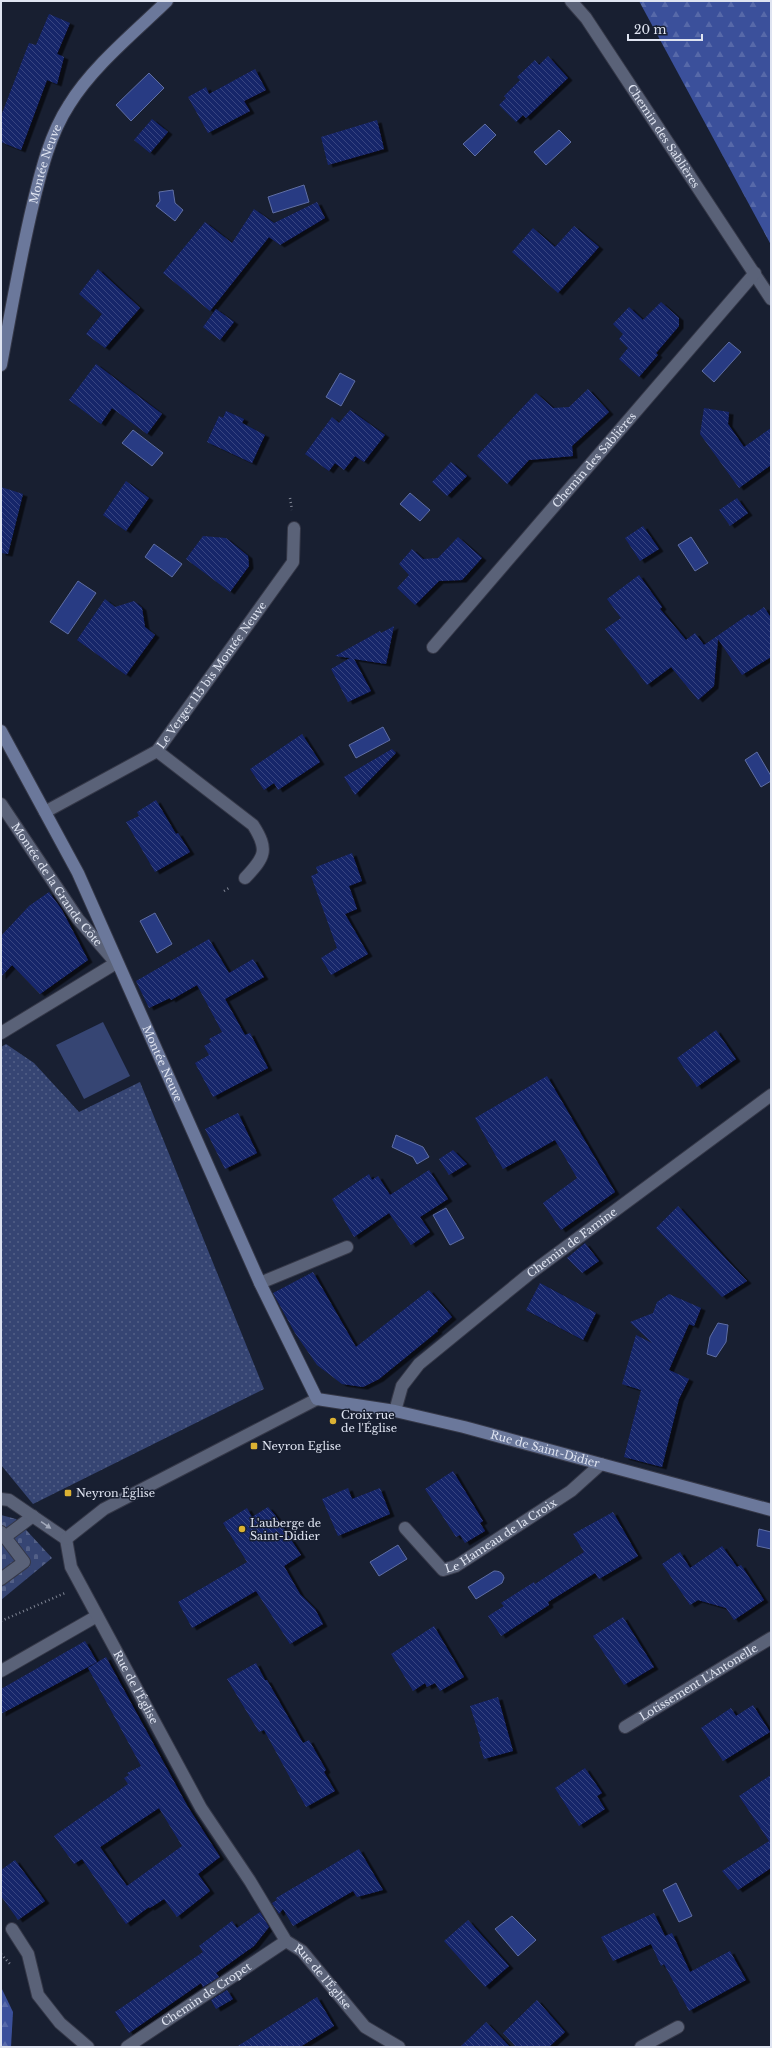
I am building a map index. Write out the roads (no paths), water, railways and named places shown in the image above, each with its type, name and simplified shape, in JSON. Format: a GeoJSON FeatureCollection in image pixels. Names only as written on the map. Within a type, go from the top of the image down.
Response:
{"type":"FeatureCollection","features":[{"type":"Feature","properties":{"kind":"street","name":"Montée Neuve"},"geometry":{"type":"LineString","coordinates":[[1,365],[24,243],[43,164],[58,127],[69,105],[89,78],[167,1]]}},
{"type":"Feature","properties":{"kind":"street","name":"Chemin des Sablières"},"geometry":{"type":"LineString","coordinates":[[571,1],[586,18],[771,299]]}},
{"type":"Feature","properties":{"kind":"street","name":"Chemin des Sablières"},"geometry":{"type":"LineString","coordinates":[[433,647],[755,273]]}},
{"type":"Feature","properties":{"kind":"street","name":"Le Verger 115 bis Montée Neuve"},"geometry":{"type":"LineString","coordinates":[[45,812],[157,751],[293,562],[294,528]]}},
{"type":"Feature","properties":{"kind":"street","name":"Montée Neuve"},"geometry":{"type":"LineString","coordinates":[[1,731],[78,873],[116,963],[260,1283],[317,1399]]}},
{"type":"Feature","properties":{"kind":"street"},"geometry":{"type":"LineString","coordinates":[[157,751],[253,825],[262,840],[263,850],[260,863],[245,878]]}},
{"type":"Feature","properties":{"kind":"street","name":"Montée de la Grande Côte"},"geometry":{"type":"LineString","coordinates":[[1,804],[78,919],[116,963]]}},
{"type":"Feature","properties":{"kind":"street"},"geometry":{"type":"LineString","coordinates":[[1,1033],[116,963]]}},
{"type":"Feature","properties":{"kind":"street","name":"Chemin de Famine"},"geometry":{"type":"LineString","coordinates":[[395,1411],[402,1386],[419,1364],[578,1236],[667,1173],[771,1095]]}},
{"type":"Feature","properties":{"kind":"street"},"geometry":{"type":"LineString","coordinates":[[260,1283],[348,1247]]}},
{"type":"Feature","properties":{"kind":"street"},"geometry":{"type":"LineString","coordinates":[[1,1499],[9,1500],[66,1539],[104,1509],[317,1399]]}},
{"type":"Feature","properties":{"kind":"street","name":"Rue de Saint-Didier"},"geometry":{"type":"LineString","coordinates":[[317,1399],[395,1411],[771,1510]]}},
{"type":"Feature","properties":{"kind":"street","name":"Le Hameau de la Croix"},"geometry":{"type":"LineString","coordinates":[[405,1528],[443,1570],[456,1566],[571,1491],[601,1464]]}},
{"type":"Feature","properties":{"kind":"street"},"geometry":{"type":"LineString","coordinates":[[1,1579],[24,1562],[3,1534],[32,1516]]}},
{"type":"Feature","properties":{"kind":"street","name":"Rue de l'Église"},"geometry":{"type":"LineString","coordinates":[[66,1539],[71,1567],[201,1808],[250,1881],[286,1942],[302,1951],[365,2027],[399,2047]]}},
{"type":"Feature","properties":{"kind":"street"},"geometry":{"type":"LineString","coordinates":[[1,1671],[97,1616]]}},
{"type":"Feature","properties":{"kind":"street","name":"Lotissement L'Antonelle"},"geometry":{"type":"LineString","coordinates":[[625,1727],[771,1638]]}},
{"type":"Feature","properties":{"kind":"street"},"geometry":{"type":"LineString","coordinates":[[12,1929],[28,1954],[38,1995],[60,2024],[88,2047]]}},
{"type":"Feature","properties":{"kind":"street","name":"Chemin de Cropet"},"geometry":{"type":"LineString","coordinates":[[127,2047],[286,1942]]}},
{"type":"Feature","properties":{"kind":"street"},"geometry":{"type":"LineString","coordinates":[[641,2047],[678,2027]]}},
{"type":"Feature","properties":{"kind":"place","name":"Croix rue de l'Église"},"geometry":{"type":"Point","coordinates":[333,1421]}},
{"type":"Feature","properties":{"kind":"place","name":"Neyron Eglise"},"geometry":{"type":"Point","coordinates":[254,1446]}},
{"type":"Feature","properties":{"kind":"place","name":"Neyron Église"},"geometry":{"type":"Point","coordinates":[68,1493]}},
{"type":"Feature","properties":{"kind":"place","name":"L'auberge de Saint-Didier"},"geometry":{"type":"Point","coordinates":[242,1529]}}]}
